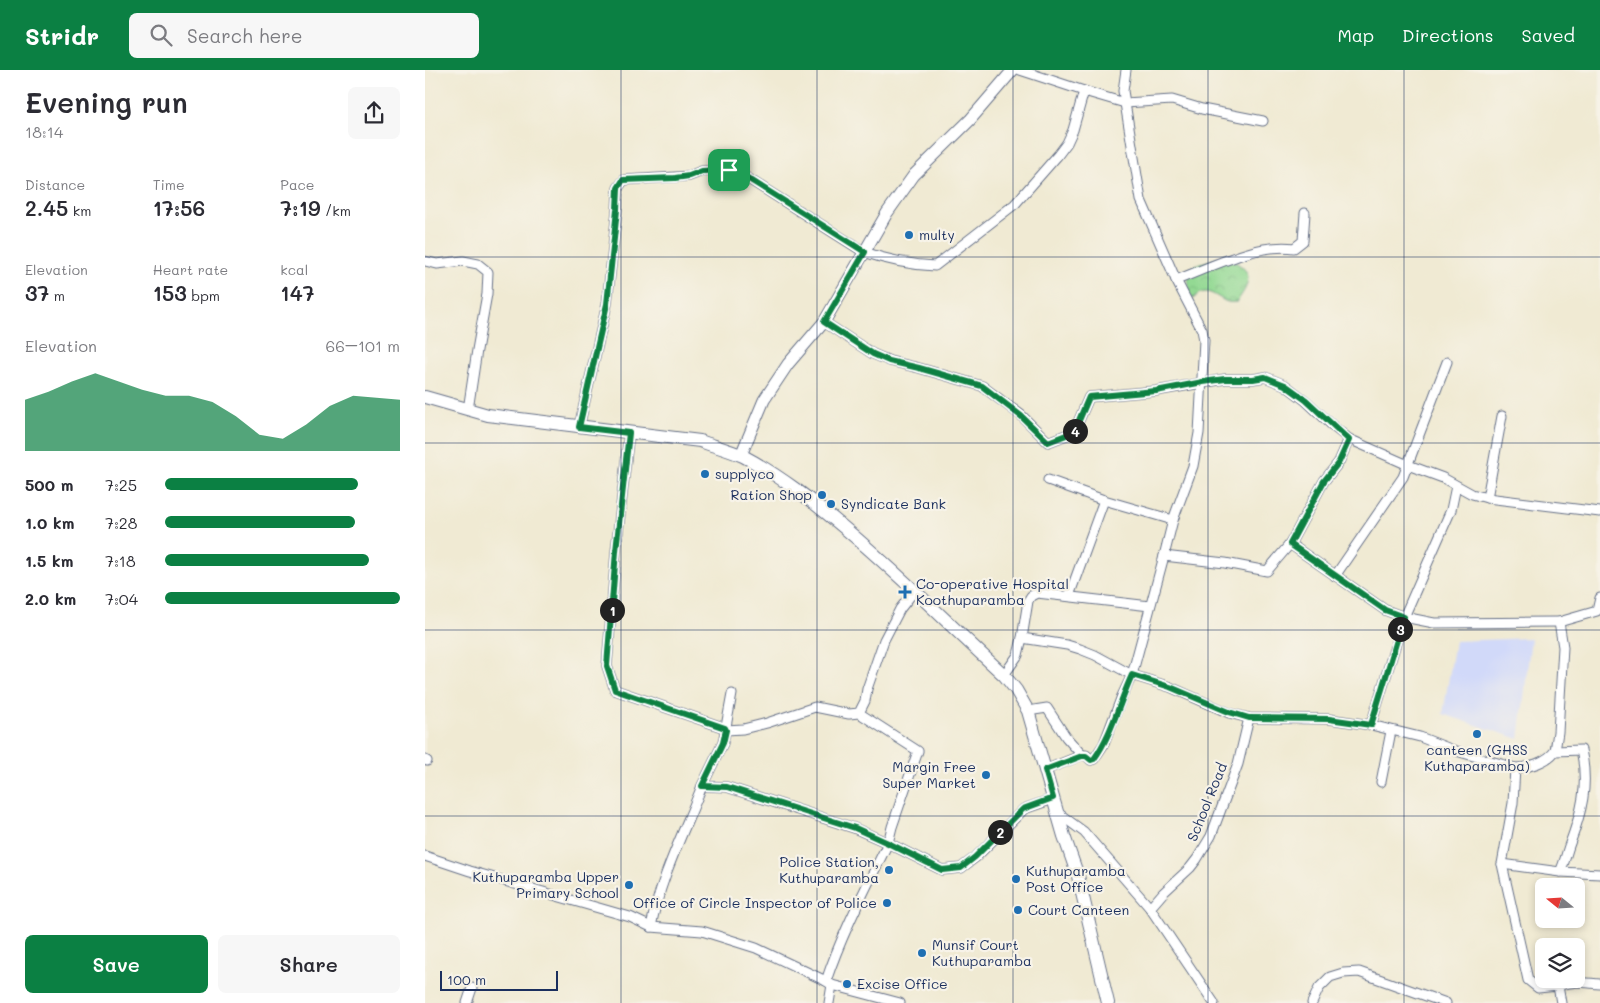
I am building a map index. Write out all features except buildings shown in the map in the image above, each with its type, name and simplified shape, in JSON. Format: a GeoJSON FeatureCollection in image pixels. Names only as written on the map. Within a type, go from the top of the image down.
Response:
{"type":"FeatureCollection","features":[{"type":"Feature","properties":{"kind":"main road"},"geometry":{"type":"LineString","coordinates":[[741,455],[764,400],[788,364],[824,322],[887,213],[914,175],[970,120],[1013,70]]}},
{"type":"Feature","properties":{"kind":"main road"},"geometry":{"type":"LineString","coordinates":[[425,397],[488,415],[700,441],[741,455],[773,473],[807,497],[869,549],[1005,675],[1028,712],[1078,876],[1109,1003]]}},
{"type":"Feature","properties":{"kind":"street"},"geometry":{"type":"LineString","coordinates":[[1021,70],[1084,92],[1125,103],[1172,100],[1202,109],[1263,121]]}},
{"type":"Feature","properties":{"kind":"street"},"geometry":{"type":"LineString","coordinates":[[1045,770],[1082,756],[1086,756],[1091,760],[1094,759],[1104,744],[1132,675],[1173,520],[1193,466],[1199,433],[1203,382],[1204,340],[1202,330],[1176,280],[1141,200],[1123,92],[1126,70]]}},
{"type":"Feature","properties":{"kind":"street"},"geometry":{"type":"LineString","coordinates":[[579,427],[607,304],[618,188],[623,180],[675,178],[689,176],[702,171],[729,170],[741,174],[865,252],[881,258],[917,265],[935,266],[1015,204],[1058,155],[1067,143],[1073,130],[1084,92]]}},
{"type":"Feature","properties":{"kind":"street"},"geometry":{"type":"LineString","coordinates":[[1176,280],[1257,250],[1285,246],[1294,248],[1303,241],[1305,213]]}},
{"type":"Feature","properties":{"kind":"street"},"geometry":{"type":"LineString","coordinates":[[425,261],[437,264],[463,261],[478,264],[488,272],[487,294],[468,410]]}},
{"type":"Feature","properties":{"kind":"street"},"geometry":{"type":"LineString","coordinates":[[824,322],[873,354],[889,361],[982,386],[1021,416],[1048,442],[1074,432],[1089,397],[1156,391],[1203,382],[1265,377],[1285,385],[1306,400],[1349,440],[1443,478],[1472,494],[1487,498],[1600,512]]}},
{"type":"Feature","properties":{"kind":"street"},"geometry":{"type":"LineString","coordinates":[[1335,576],[1395,490],[1408,465],[1447,362]]}},
{"type":"Feature","properties":{"kind":"street"},"geometry":{"type":"LineString","coordinates":[[1487,498],[1502,416]]}},
{"type":"Feature","properties":{"kind":"street"},"geometry":{"type":"LineString","coordinates":[[629,433],[616,551],[607,666],[615,690],[725,729],[743,729],[815,707],[849,714],[859,713],[918,751],[888,843],[834,956],[829,983],[829,1003]]}},
{"type":"Feature","properties":{"kind":"street"},"geometry":{"type":"LineString","coordinates":[[1164,556],[1225,563],[1267,571],[1290,544],[1324,481],[1339,462],[1349,440]]}},
{"type":"Feature","properties":{"kind":"street"},"geometry":{"type":"LineString","coordinates":[[1048,480],[1103,500],[1173,520]]}},
{"type":"Feature","properties":{"kind":"street"},"geometry":{"type":"LineString","coordinates":[[1371,725],[1404,617],[1451,510],[1457,486]]}},
{"type":"Feature","properties":{"kind":"street"},"geometry":{"type":"LineString","coordinates":[[1069,596],[1103,500]]}},
{"type":"Feature","properties":{"kind":"street"},"geometry":{"type":"LineString","coordinates":[[1290,544],[1385,610],[1404,617],[1434,623],[1559,622],[1597,611],[1600,598]]}},
{"type":"Feature","properties":{"kind":"street"},"geometry":{"type":"LineString","coordinates":[[859,713],[865,701],[867,689],[884,640],[900,609],[915,590]]}},
{"type":"Feature","properties":{"kind":"street"},"geometry":{"type":"LineString","coordinates":[[1005,675],[1018,655],[1031,596],[1037,593],[1150,606]]}},
{"type":"Feature","properties":{"kind":"street"},"geometry":{"type":"LineString","coordinates":[[1555,752],[1563,647],[1559,622]]}},
{"type":"Feature","properties":{"kind":"street"},"geometry":{"type":"LineString","coordinates":[[1022,638],[1067,645],[1080,649],[1132,675],[1170,687],[1229,712],[1249,718],[1329,719],[1371,725],[1420,738],[1453,750],[1515,768],[1529,766],[1547,759],[1555,752],[1581,750],[1585,777],[1585,795],[1560,872]]}},
{"type":"Feature","properties":{"kind":"street"},"geometry":{"type":"LineString","coordinates":[[651,927],[663,882],[702,786],[723,743],[732,694]]}},
{"type":"Feature","properties":{"kind":"street"},"geometry":{"type":"LineString","coordinates":[[1028,712],[1047,708],[1066,737],[1082,756]]}},
{"type":"Feature","properties":{"kind":"street","name":"School Road"},"geometry":{"type":"LineString","coordinates":[[1150,908],[1193,864],[1211,836],[1238,764],[1249,718]]}},
{"type":"Feature","properties":{"kind":"street"},"geometry":{"type":"LineString","coordinates":[[1381,782],[1391,731]]}},
{"type":"Feature","properties":{"kind":"street"},"geometry":{"type":"LineString","coordinates":[[1515,768],[1513,803],[1502,864],[1528,980],[1535,986]]}},
{"type":"Feature","properties":{"kind":"street"},"geometry":{"type":"LineString","coordinates":[[702,786],[727,787],[855,828],[942,870],[961,868],[975,857],[1023,809],[1053,798]]}},
{"type":"Feature","properties":{"kind":"street"},"geometry":{"type":"LineString","coordinates":[[1058,813],[1084,832],[1150,908],[1214,1003]]}},
{"type":"Feature","properties":{"kind":"street"},"geometry":{"type":"LineString","coordinates":[[425,856],[630,917],[651,927],[702,931],[757,948],[829,983],[900,1003]]}},
{"type":"Feature","properties":{"kind":"street"},"geometry":{"type":"LineString","coordinates":[[1502,864],[1560,872],[1600,874]]}},
{"type":"Feature","properties":{"kind":"street"},"geometry":{"type":"LineString","coordinates":[[1312,1003],[1319,988],[1330,977],[1343,973],[1359,972],[1446,1003]]}},
{"type":"Feature","properties":{"kind":"street"},"geometry":{"type":"LineString","coordinates":[[1585,982],[1600,984]]}},
{"type":"Feature","properties":{"kind":"street"},"geometry":{"type":"LineString","coordinates":[[467,1003],[472,988]]}},
{"type":"Feature","properties":{"kind":"street"},"geometry":{"type":"LineString","coordinates":[[1558,988],[1561,1003]]}},
{"type":"Feature","properties":{"kind":"shaded area"},"geometry":{"type":"Polygon","coordinates":[[[1531,638],[1519,739],[1443,714],[1455,641],[1531,638]]]}},
{"type":"Feature","properties":{"kind":"green space"},"geometry":{"type":"Polygon","coordinates":[[[1220,258],[1236,262],[1247,273],[1247,284],[1237,302],[1227,302],[1209,292],[1202,293],[1193,299],[1188,291],[1188,270],[1201,263],[1220,258]]]}},
{"type":"Feature","properties":{"kind":"place","name":"multy"},"geometry":{"type":"Point","coordinates":[909,235]}},
{"type":"Feature","properties":{"kind":"place","name":"supplyco"},"geometry":{"type":"Point","coordinates":[705,474]}},
{"type":"Feature","properties":{"kind":"place","name":"Ration Shop"},"geometry":{"type":"Point","coordinates":[822,495]}},
{"type":"Feature","properties":{"kind":"place","name":"Syndicate Bank"},"geometry":{"type":"Point","coordinates":[831,504]}},
{"type":"Feature","properties":{"kind":"place","name":"Co-operative Hospital Koothuparamba"},"geometry":{"type":"Point","coordinates":[905,592]}},
{"type":"Feature","properties":{"kind":"place","name":"canteen (GHSS Kuthaparamba)"},"geometry":{"type":"Point","coordinates":[1477,734]}},
{"type":"Feature","properties":{"kind":"place","name":"Margin Free Super Market"},"geometry":{"type":"Point","coordinates":[986,775]}},
{"type":"Feature","properties":{"kind":"place","name":"Police Station, Kuthuparamba"},"geometry":{"type":"Point","coordinates":[889,870]}},
{"type":"Feature","properties":{"kind":"place","name":"Kuthuparamba Post Office"},"geometry":{"type":"Point","coordinates":[1016,879]}},
{"type":"Feature","properties":{"kind":"place","name":"Kuthuparamba Upper Primary School"},"geometry":{"type":"Point","coordinates":[629,885]}},
{"type":"Feature","properties":{"kind":"place","name":"Office of Circle Inspector of Police"},"geometry":{"type":"Point","coordinates":[887,903]}},
{"type":"Feature","properties":{"kind":"place","name":"Court Canteen"},"geometry":{"type":"Point","coordinates":[1018,910]}},
{"type":"Feature","properties":{"kind":"place","name":"Munsif Court Kuthuparamba"},"geometry":{"type":"Point","coordinates":[922,953]}},
{"type":"Feature","properties":{"kind":"place","name":"Excise Office"},"geometry":{"type":"Point","coordinates":[847,984]}},
{"type":"Feature","properties":{"kind":"route"},"geometry":{"type":"LineString","coordinates":[[729,170],[741,174],[865,252],[824,322],[873,354],[889,361],[982,386],[1021,416],[1048,442],[1074,432],[1089,397],[1156,391],[1225,379],[1265,377],[1285,385],[1306,400],[1349,440],[1339,462],[1324,481],[1290,544],[1385,610],[1404,617],[1371,725],[1329,719],[1249,718],[1203,702],[1170,687],[1132,675],[1104,744],[1094,759],[1091,760],[1086,756],[1082,756],[1045,770],[1053,798],[1023,809],[975,857],[961,868],[942,870],[855,828],[727,787],[702,786],[723,743],[725,728],[615,690],[607,666],[616,551],[629,433],[579,427],[607,304],[618,188],[623,180],[675,178],[689,176],[702,171],[729,170]]}}]}
